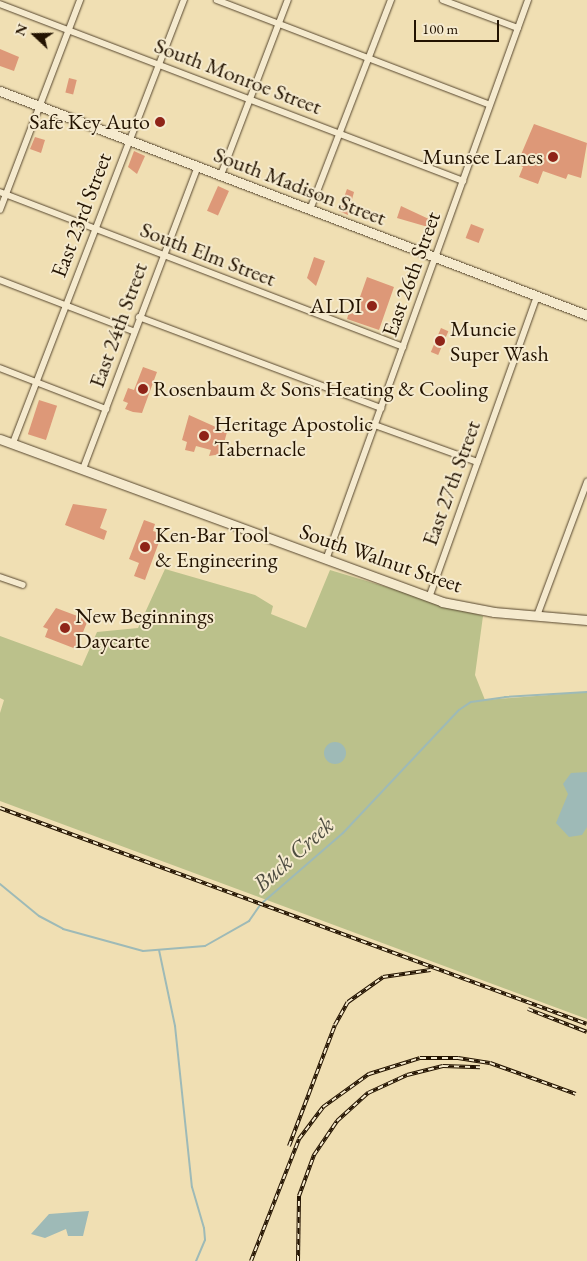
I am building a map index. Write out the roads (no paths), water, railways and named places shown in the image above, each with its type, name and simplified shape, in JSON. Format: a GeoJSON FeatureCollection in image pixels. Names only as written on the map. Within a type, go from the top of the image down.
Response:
{"type":"FeatureCollection","features":[{"type":"Feature","properties":{"kind":"main road","name":"South Madison Street"},"geometry":{"type":"LineString","coordinates":[[0,91],[587,316]]}},
{"type":"Feature","properties":{"kind":"main road","name":"South Walnut Street"},"geometry":{"type":"LineString","coordinates":[[0,439],[429,598],[475,610],[587,620]]}},
{"type":"Feature","properties":{"kind":"street"},"geometry":{"type":"LineString","coordinates":[[0,210],[3,194],[40,106],[80,0]]}},
{"type":"Feature","properties":{"kind":"street","name":"East 23rd Street"},"geometry":{"type":"LineString","coordinates":[[13,443],[128,140],[184,0]]}},
{"type":"Feature","properties":{"kind":"street"},"geometry":{"type":"LineString","coordinates":[[217,0],[490,104]]}},
{"type":"Feature","properties":{"kind":"street"},"geometry":{"type":"LineString","coordinates":[[221,175],[288,0]]}},
{"type":"Feature","properties":{"kind":"street"},"geometry":{"type":"LineString","coordinates":[[310,210],[391,0]]}},
{"type":"Feature","properties":{"kind":"street"},"geometry":{"type":"LineString","coordinates":[[443,0],[518,28]]}},
{"type":"Feature","properties":{"kind":"street","name":"East 26th Street"},"geometry":{"type":"LineString","coordinates":[[326,560],[528,0]]}},
{"type":"Feature","properties":{"kind":"street","name":"South Monroe Street"},"geometry":{"type":"LineString","coordinates":[[0,4],[463,181]]}},
{"type":"Feature","properties":{"kind":"street","name":"East 24th Street"},"geometry":{"type":"LineString","coordinates":[[83,469],[133,331],[198,166]]}},
{"type":"Feature","properties":{"kind":"street","name":"South Elm Street"},"geometry":{"type":"LineString","coordinates":[[3,194],[403,347]]}},
{"type":"Feature","properties":{"kind":"street"},"geometry":{"type":"LineString","coordinates":[[0,280],[67,304],[133,331]]}},
{"type":"Feature","properties":{"kind":"street","name":"East 27th Street"},"geometry":{"type":"LineString","coordinates":[[429,598],[538,297]]}},
{"type":"Feature","properties":{"kind":"street"},"geometry":{"type":"LineString","coordinates":[[139,316],[381,408]]}},
{"type":"Feature","properties":{"kind":"street"},"geometry":{"type":"LineString","coordinates":[[0,368],[106,409]]}},
{"type":"Feature","properties":{"kind":"street"},"geometry":{"type":"LineString","coordinates":[[375,425],[478,462]]}},
{"type":"Feature","properties":{"kind":"street"},"geometry":{"type":"LineString","coordinates":[[537,616],[587,482]]}},
{"type":"Feature","properties":{"kind":"street"},"geometry":{"type":"LineString","coordinates":[[0,577],[23,585]]}},
{"type":"Feature","properties":{"kind":"water"},"geometry":{"type":"Polygon","coordinates":[[[335,742],[345,749],[346,753],[339,763],[335,764],[325,757],[324,753],[331,743],[335,742]]]}},
{"type":"Feature","properties":{"kind":"water"},"geometry":{"type":"Polygon","coordinates":[[[587,772],[587,827],[582,835],[569,837],[556,823],[568,794],[563,784],[571,773],[587,772]]]}},
{"type":"Feature","properties":{"kind":"water"},"geometry":{"type":"Polygon","coordinates":[[[89,1211],[83,1236],[68,1236],[66,1229],[45,1238],[31,1234],[49,1214],[89,1211]]]}},
{"type":"Feature","properties":{"kind":"waterway","name":"Buck Creek"},"geometry":{"type":"LineString","coordinates":[[0,884],[39,916],[63,929],[143,951],[205,946],[249,921],[261,904],[343,833],[459,710],[471,702],[505,697],[587,692]]}},
{"type":"Feature","properties":{"kind":"waterway"},"geometry":{"type":"LineString","coordinates":[[159,950],[175,1026],[192,1187],[204,1228],[205,1240],[196,1261]]}},
{"type":"Feature","properties":{"kind":"railway"},"geometry":{"type":"LineString","coordinates":[[0,808],[587,1024]]}},
{"type":"Feature","properties":{"kind":"railway"},"geometry":{"type":"LineString","coordinates":[[289,1146],[335,1025],[348,1002],[383,977],[430,970]]}},
{"type":"Feature","properties":{"kind":"railway"},"geometry":{"type":"LineString","coordinates":[[528,1009],[587,1032]]}},
{"type":"Feature","properties":{"kind":"railway"},"geometry":{"type":"LineString","coordinates":[[251,1261],[299,1139],[323,1107],[369,1074],[420,1058],[458,1058],[490,1063],[576,1094]]}},
{"type":"Feature","properties":{"kind":"railway"},"geometry":{"type":"LineString","coordinates":[[298,1261],[299,1196],[314,1155],[337,1121],[368,1093],[407,1075],[443,1066],[480,1067]]}},
{"type":"Feature","properties":{"kind":"place","name":"Safe Key Auto"},"geometry":{"type":"Point","coordinates":[160,122]}},
{"type":"Feature","properties":{"kind":"place","name":"Munsee Lanes"},"geometry":{"type":"Point","coordinates":[553,157]}},
{"type":"Feature","properties":{"kind":"place","name":"ALDI"},"geometry":{"type":"Point","coordinates":[372,306]}},
{"type":"Feature","properties":{"kind":"place","name":"Muncie Super Wash"},"geometry":{"type":"Point","coordinates":[440,341]}},
{"type":"Feature","properties":{"kind":"place","name":"Rosenbaum & Sons Heating & Cooling"},"geometry":{"type":"Point","coordinates":[143,389]}},
{"type":"Feature","properties":{"kind":"place","name":"Heritage Apostolic Tabernacle"},"geometry":{"type":"Point","coordinates":[204,436]}},
{"type":"Feature","properties":{"kind":"place","name":"Ken-Bar Tool & Engineering"},"geometry":{"type":"Point","coordinates":[145,547]}},
{"type":"Feature","properties":{"kind":"place","name":"New Beginnings Daycarte"},"geometry":{"type":"Point","coordinates":[65,628]}}]}
